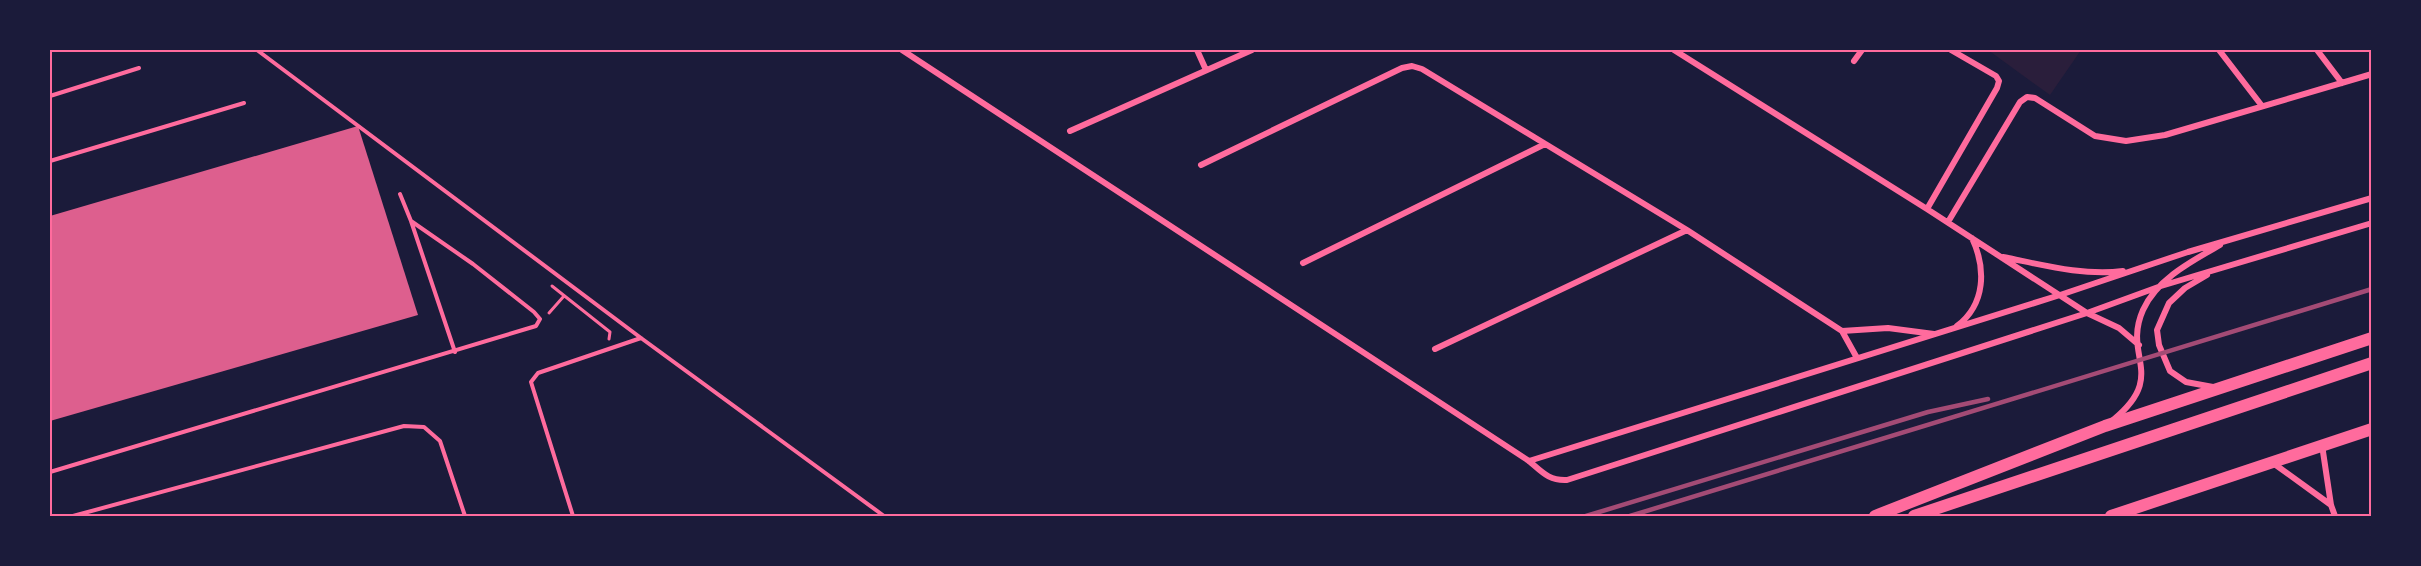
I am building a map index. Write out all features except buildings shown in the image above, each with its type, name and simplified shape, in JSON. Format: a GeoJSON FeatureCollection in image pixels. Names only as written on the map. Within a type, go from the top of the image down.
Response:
{"type":"FeatureCollection","features":[{"type":"Feature","properties":{"kind":"highway"},"geometry":{"type":"LineString","coordinates":[[1875,516],[2105,426],[2372,338]]}},
{"type":"Feature","properties":{"kind":"highway"},"geometry":{"type":"LineString","coordinates":[[1914,516],[2372,363]]}},
{"type":"Feature","properties":{"kind":"highway"},"geometry":{"type":"LineString","coordinates":[[2111,516],[2372,429]]}},
{"type":"Feature","properties":{"kind":"street"},"geometry":{"type":"LineString","coordinates":[[902,50],[1529,461],[1548,478],[1567,480],[2087,313],[2161,286],[2372,223]]}},
{"type":"Feature","properties":{"kind":"street"},"geometry":{"type":"LineString","coordinates":[[1197,50],[1206,70]]}},
{"type":"Feature","properties":{"kind":"street"},"geometry":{"type":"LineString","coordinates":[[1070,131],[1252,50]]}},
{"type":"Feature","properties":{"kind":"street"},"geometry":{"type":"LineString","coordinates":[[1674,50],[1928,209],[2087,313],[2119,328],[2139,345]]}},
{"type":"Feature","properties":{"kind":"street"},"geometry":{"type":"LineString","coordinates":[[1854,61],[1862,50]]}},
{"type":"Feature","properties":{"kind":"street"},"geometry":{"type":"LineString","coordinates":[[1928,209],[1999,81],[1996,76],[1951,50]]}},
{"type":"Feature","properties":{"kind":"street"},"geometry":{"type":"LineString","coordinates":[[2219,50],[2262,106]]}},
{"type":"Feature","properties":{"kind":"street"},"geometry":{"type":"LineString","coordinates":[[2317,50],[2342,83]]}},
{"type":"Feature","properties":{"kind":"street"},"geometry":{"type":"LineString","coordinates":[[1201,165],[1402,68],[1412,66],[1422,69],[1687,230],[1842,331],[1857,358]]}},
{"type":"Feature","properties":{"kind":"street"},"geometry":{"type":"LineString","coordinates":[[1948,222],[2020,102],[2028,97],[2035,98],[2095,136],[2126,141],[2166,135],[2372,74]]}},
{"type":"Feature","properties":{"kind":"street"},"geometry":{"type":"LineString","coordinates":[[1303,263],[1545,144]]}},
{"type":"Feature","properties":{"kind":"street"},"geometry":{"type":"LineString","coordinates":[[1529,461],[2060,295],[2231,239],[2372,198]]}},
{"type":"Feature","properties":{"kind":"street"},"geometry":{"type":"LineString","coordinates":[[1435,349],[1687,230]]}},
{"type":"Feature","properties":{"kind":"street"},"geometry":{"type":"LineString","coordinates":[[1953,328],[1966,319],[1981,288],[1982,270],[1979,253],[1971,238]]}},
{"type":"Feature","properties":{"kind":"street"},"geometry":{"type":"LineString","coordinates":[[2105,426],[2135,400],[2140,386],[2142,376],[2138,330],[2143,311],[2161,286],[2193,260],[2231,239]]}},
{"type":"Feature","properties":{"kind":"street"},"geometry":{"type":"LineString","coordinates":[[2000,256],[2070,270],[2105,273],[2136,269]]}},
{"type":"Feature","properties":{"kind":"street"},"geometry":{"type":"LineString","coordinates":[[2217,269],[2185,288],[2169,303],[2157,330],[2159,345],[2170,371],[2186,382],[2200,386],[2228,386]]}},
{"type":"Feature","properties":{"kind":"street"},"geometry":{"type":"LineString","coordinates":[[1842,331],[1888,328],[1934,334]]}},
{"type":"Feature","properties":{"kind":"street"},"geometry":{"type":"LineString","coordinates":[[2322,446],[2331,505],[2335,516]]}},
{"type":"Feature","properties":{"kind":"street"},"geometry":{"type":"LineString","coordinates":[[2271,463],[2331,505]]}},
{"type":"Feature","properties":{"kind":"lane"},"geometry":{"type":"LineString","coordinates":[[257,50],[641,338],[884,516]]}},
{"type":"Feature","properties":{"kind":"lane"},"geometry":{"type":"LineString","coordinates":[[50,96],[139,68]]}},
{"type":"Feature","properties":{"kind":"lane"},"geometry":{"type":"LineString","coordinates":[[50,161],[244,103]]}},
{"type":"Feature","properties":{"kind":"lane"},"geometry":{"type":"LineString","coordinates":[[400,194],[455,352]]}},
{"type":"Feature","properties":{"kind":"lane"},"geometry":{"type":"LineString","coordinates":[[50,472],[536,326],[540,319],[534,312],[473,264],[411,221]]}},
{"type":"Feature","properties":{"kind":"lane"},"geometry":{"type":"LineString","coordinates":[[573,516],[531,382],[538,373],[641,338]]}},
{"type":"Feature","properties":{"kind":"lane"},"geometry":{"type":"LineString","coordinates":[[73,516],[404,426],[424,427],[440,441],[465,516]]}},
{"type":"Feature","properties":{"kind":"path"},"geometry":{"type":"LineString","coordinates":[[552,286],[610,332],[610,338],[604,340]]}},
{"type":"Feature","properties":{"kind":"path"},"geometry":{"type":"LineString","coordinates":[[540,319],[550,312],[572,286]]}},
{"type":"Feature","properties":{"kind":"shaded area"},"geometry":{"type":"Polygon","coordinates":[[[1988,50],[2081,50],[2050,95],[1988,50]]]}},
{"type":"Feature","properties":{"kind":"railway"},"geometry":{"type":"LineString","coordinates":[[1630,516],[2372,289]]}},
{"type":"Feature","properties":{"kind":"railway"},"geometry":{"type":"LineString","coordinates":[[1586,516],[1928,412],[1988,399]]}}]}
